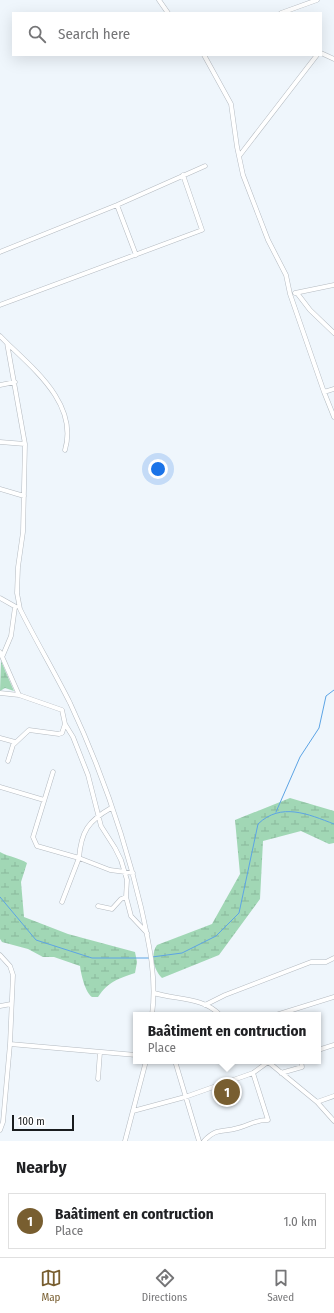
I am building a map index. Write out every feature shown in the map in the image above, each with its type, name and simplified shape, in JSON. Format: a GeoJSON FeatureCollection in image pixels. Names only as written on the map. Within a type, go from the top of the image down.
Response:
{"type":"FeatureCollection","features":[{"type":"Feature","properties":{"kind":"street"},"geometry":{"type":"LineString","coordinates":[[160,0],[167,12]]}},
{"type":"Feature","properties":{"kind":"street"},"geometry":{"type":"LineString","coordinates":[[284,12],[318,0]]}},
{"type":"Feature","properties":{"kind":"street"},"geometry":{"type":"LineString","coordinates":[[322,53],[334,59]]}},
{"type":"Feature","properties":{"kind":"street"},"geometry":{"type":"LineString","coordinates":[[205,56],[231,104],[237,147],[244,175],[268,240],[286,275],[290,294],[334,418]]}},
{"type":"Feature","properties":{"kind":"street"},"geometry":{"type":"LineString","coordinates":[[240,155],[316,56]]}},
{"type":"Feature","properties":{"kind":"street"},"geometry":{"type":"LineString","coordinates":[[0,252],[117,205],[205,166]]}},
{"type":"Feature","properties":{"kind":"street"},"geometry":{"type":"LineString","coordinates":[[0,305],[202,230],[183,175]]}},
{"type":"Feature","properties":{"kind":"street"},"geometry":{"type":"LineString","coordinates":[[117,205],[136,255]]}},
{"type":"Feature","properties":{"kind":"street"},"geometry":{"type":"LineString","coordinates":[[290,294],[334,285]]}},
{"type":"Feature","properties":{"kind":"street"},"geometry":{"type":"LineString","coordinates":[[297,293],[310,310],[334,333]]}},
{"type":"Feature","properties":{"kind":"street"},"geometry":{"type":"LineString","coordinates":[[0,336],[45,381],[61,407],[68,430],[65,450]]}},
{"type":"Feature","properties":{"kind":"street"},"geometry":{"type":"LineString","coordinates":[[7,343],[25,444],[23,532],[18,567],[17,593],[20,609],[70,704],[86,741],[133,873],[152,960],[154,993],[153,1012]]}},
{"type":"Feature","properties":{"kind":"street"},"geometry":{"type":"LineString","coordinates":[[0,385],[15,382]]}},
{"type":"Feature","properties":{"kind":"street"},"geometry":{"type":"LineString","coordinates":[[324,392],[334,388]]}},
{"type":"Feature","properties":{"kind":"street"},"geometry":{"type":"LineString","coordinates":[[0,442],[25,444]]}},
{"type":"Feature","properties":{"kind":"street"},"geometry":{"type":"LineString","coordinates":[[0,489],[24,496]]}},
{"type":"Feature","properties":{"kind":"street"},"geometry":{"type":"LineString","coordinates":[[0,598],[20,609]]}},
{"type":"Feature","properties":{"kind":"street"},"geometry":{"type":"LineString","coordinates":[[15,606],[11,636],[1,654],[19,695]]}},
{"type":"Feature","properties":{"kind":"street"},"geometry":{"type":"LineString","coordinates":[[0,692],[19,695],[62,710]]}},
{"type":"Feature","properties":{"kind":"street"},"geometry":{"type":"LineString","coordinates":[[62,710],[70,704]]}},
{"type":"Feature","properties":{"kind":"street"},"geometry":{"type":"LineString","coordinates":[[62,710],[65,724],[73,737],[88,775],[101,826],[118,852],[127,882],[126,897],[132,918],[147,933]]}},
{"type":"Feature","properties":{"kind":"street"},"geometry":{"type":"LineString","coordinates":[[8,761],[15,742],[31,730],[60,734],[65,724]]}},
{"type":"Feature","properties":{"kind":"street"},"geometry":{"type":"LineString","coordinates":[[0,738],[15,742]]}},
{"type":"Feature","properties":{"kind":"street"},"geometry":{"type":"LineString","coordinates":[[53,772],[34,832],[35,844],[49,851],[79,858],[125,873],[133,873]]}},
{"type":"Feature","properties":{"kind":"street"},"geometry":{"type":"LineString","coordinates":[[0,787],[44,800]]}},
{"type":"Feature","properties":{"kind":"street"},"geometry":{"type":"LineString","coordinates":[[62,902],[79,858],[81,842],[86,827],[98,816],[111,808]]}},
{"type":"Feature","properties":{"kind":"street"},"geometry":{"type":"LineString","coordinates":[[98,906],[112,909],[121,899],[126,897]]}},
{"type":"Feature","properties":{"kind":"street"},"geometry":{"type":"LineString","coordinates":[[0,955],[6,961],[13,975],[10,1044],[3,1122],[0,1130]]}},
{"type":"Feature","properties":{"kind":"street"},"geometry":{"type":"LineString","coordinates":[[205,1004],[311,962],[326,962],[334,958]]}},
{"type":"Feature","properties":{"kind":"street"},"geometry":{"type":"LineString","coordinates":[[0,960],[6,961]]}},
{"type":"Feature","properties":{"kind":"street"},"geometry":{"type":"LineString","coordinates":[[154,993],[205,1004],[216,1012]]}},
{"type":"Feature","properties":{"kind":"street"},"geometry":{"type":"LineString","coordinates":[[289,1012],[334,997]]}},
{"type":"Feature","properties":{"kind":"street"},"geometry":{"type":"LineString","coordinates":[[0,1006],[12,1004]]}},
{"type":"Feature","properties":{"kind":"street"},"geometry":{"type":"LineString","coordinates":[[10,1044],[133,1056]]}},
{"type":"Feature","properties":{"kind":"street"},"geometry":{"type":"LineString","coordinates":[[321,1049],[334,1045]]}},
{"type":"Feature","properties":{"kind":"street"},"geometry":{"type":"LineString","coordinates":[[98,1079],[100,1052]]}},
{"type":"Feature","properties":{"kind":"street"},"geometry":{"type":"LineString","coordinates":[[126,1141],[145,1064]]}},
{"type":"Feature","properties":{"kind":"street"},"geometry":{"type":"LineString","coordinates":[[176,1064],[185,1097],[201,1140]]}},
{"type":"Feature","properties":{"kind":"street"},"geometry":{"type":"LineString","coordinates":[[133,1111],[185,1097],[253,1073],[264,1064]]}},
{"type":"Feature","properties":{"kind":"street"},"geometry":{"type":"LineString","coordinates":[[270,1064],[317,1102],[334,1121]]}},
{"type":"Feature","properties":{"kind":"street"},"geometry":{"type":"LineString","coordinates":[[282,1073],[302,1067],[302,1064]]}},
{"type":"Feature","properties":{"kind":"street"},"geometry":{"type":"LineString","coordinates":[[194,1141],[201,1140],[220,1130],[237,1129],[254,1121],[268,1120],[253,1073]]}},
{"type":"Feature","properties":{"kind":"street"},"geometry":{"type":"LineString","coordinates":[[317,1102],[334,1096]]}},
{"type":"Feature","properties":{"kind":"green space"},"geometry":{"type":"Polygon","coordinates":[[[1,661],[14,691],[5,688],[0,691],[1,661]]]}},
{"type":"Feature","properties":{"kind":"green space"},"geometry":{"type":"Polygon","coordinates":[[[290,798],[334,811],[334,843],[329,844],[301,831],[263,841],[260,899],[219,955],[162,978],[155,967],[153,958],[157,945],[212,924],[240,874],[235,820],[290,798]]]}},
{"type":"Feature","properties":{"kind":"green space"},"geometry":{"type":"Polygon","coordinates":[[[0,852],[27,863],[21,882],[24,917],[68,934],[135,952],[137,962],[135,973],[110,984],[98,997],[92,997],[85,987],[80,966],[54,957],[43,957],[28,949],[2,942],[0,939],[0,852]]]}},
{"type":"Feature","properties":{"kind":"waterway"},"geometry":{"type":"LineString","coordinates":[[276,812],[300,757],[319,728],[326,696],[334,690]]}},
{"type":"Feature","properties":{"kind":"waterway"},"geometry":{"type":"LineString","coordinates":[[152,957],[182,953],[216,936],[239,913],[258,824],[267,817],[276,813],[295,812],[334,824]]}},
{"type":"Feature","properties":{"kind":"waterway"},"geometry":{"type":"LineString","coordinates":[[0,897],[36,940],[92,958],[149,958]]}},
{"type":"Feature","properties":{"kind":"place","name":"Baâtiment en contruction"},"geometry":{"type":"Point","coordinates":[227,1092]}}]}
